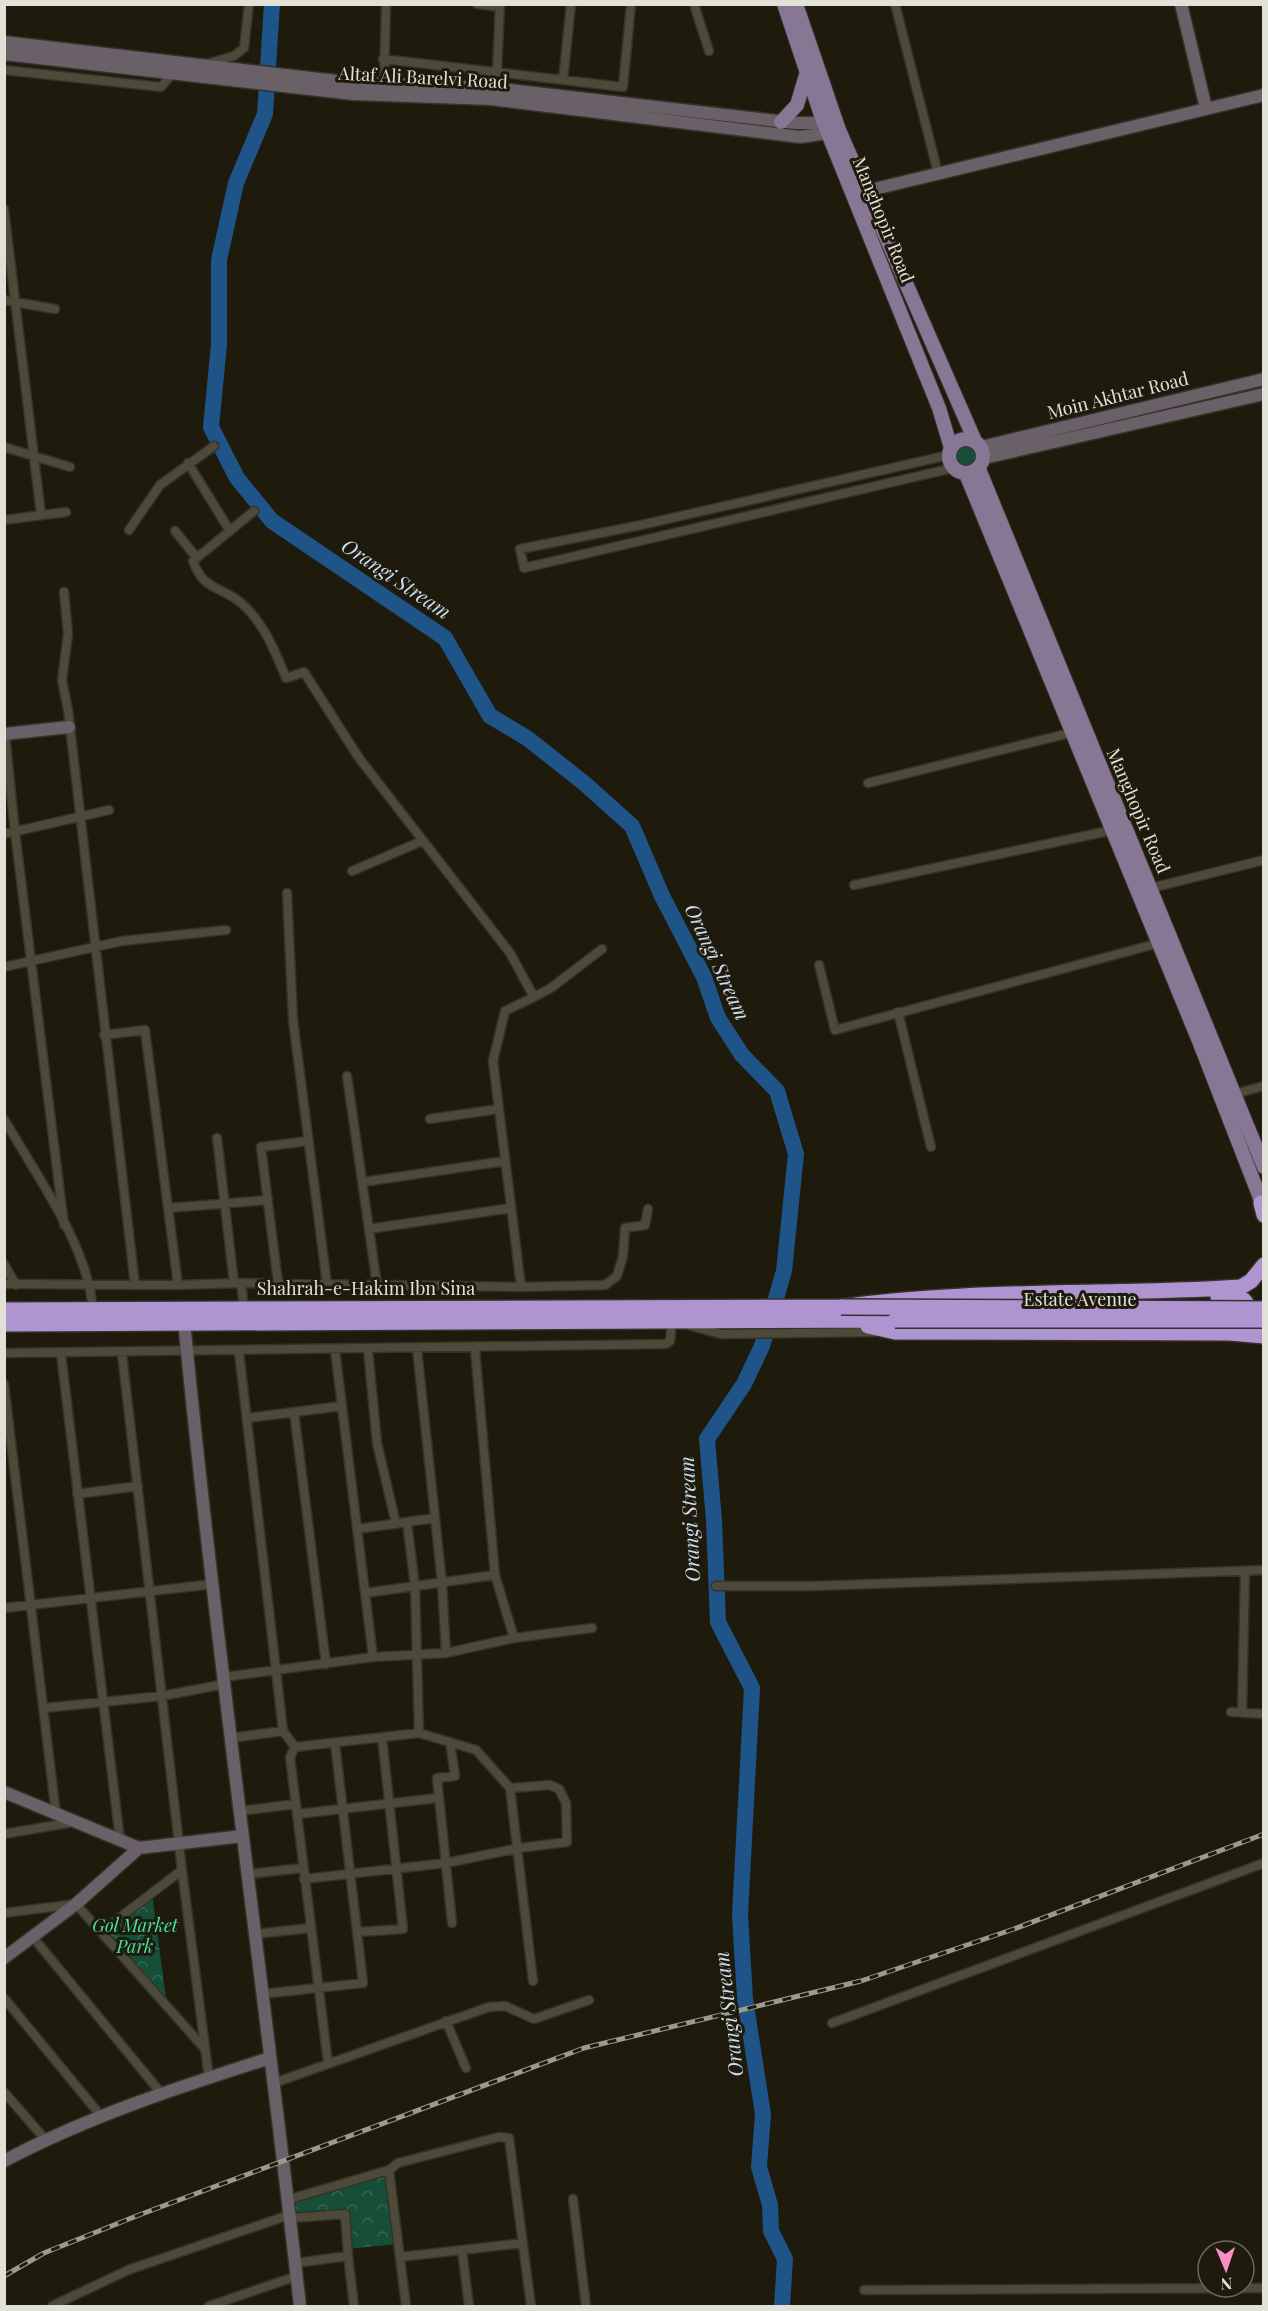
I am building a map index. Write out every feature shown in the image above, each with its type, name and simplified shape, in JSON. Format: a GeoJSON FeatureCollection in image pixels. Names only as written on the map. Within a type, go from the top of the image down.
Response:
{"type":"FeatureCollection","features":[{"type":"Feature","properties":{"kind":"highway"},"geometry":{"type":"LineString","coordinates":[[842,1313],[904,1298],[1149,1293],[1241,1287],[1251,1281],[1263,1265]]}},
{"type":"Feature","properties":{"kind":"highway"},"geometry":{"type":"LineString","coordinates":[[1149,1293],[1232,1297],[1244,1300],[1251,1310],[1250,1322],[1242,1330],[1230,1333]]}},
{"type":"Feature","properties":{"kind":"highway","name":"Shahrah-e-Hakim Ibn Sina"},"geometry":{"type":"LineString","coordinates":[[4,1310],[244,1308],[727,1315]]}},
{"type":"Feature","properties":{"kind":"highway"},"geometry":{"type":"LineString","coordinates":[[727,1315],[1263,1309]]}},
{"type":"Feature","properties":{"kind":"highway"},"geometry":{"type":"LineString","coordinates":[[842,1313],[895,1326],[1230,1333],[1263,1336]]}},
{"type":"Feature","properties":{"kind":"highway","name":"Shahrah-e-Hakim Ibn Sina"},"geometry":{"type":"LineString","coordinates":[[4,1324],[671,1320],[727,1315]]}},
{"type":"Feature","properties":{"kind":"highway","name":"Estate Avenue"},"geometry":{"type":"LineString","coordinates":[[895,1326],[1263,1320]]}},
{"type":"Feature","properties":{"kind":"main road","name":"Manghopir Road"},"geometry":{"type":"LineString","coordinates":[[784,4],[807,73],[831,126],[942,415],[951,457]]}},
{"type":"Feature","properties":{"kind":"main road","name":"Manghopir Road"},"geometry":{"type":"LineString","coordinates":[[796,4],[831,126],[866,191],[961,409],[977,458],[1263,1167]]}},
{"type":"Feature","properties":{"kind":"main road"},"geometry":{"type":"LineString","coordinates":[[782,122],[797,105],[807,73]]}},
{"type":"Feature","properties":{"kind":"main road"},"geometry":{"type":"LineString","coordinates":[[942,415],[954,419],[961,409]]}},
{"type":"Feature","properties":{"kind":"main road"},"geometry":{"type":"LineString","coordinates":[[951,457],[962,440],[977,458],[1074,732],[1263,1209]]}},
{"type":"Feature","properties":{"kind":"main road"},"geometry":{"type":"LineString","coordinates":[[951,457],[977,458]]}},
{"type":"Feature","properties":{"kind":"street"},"geometry":{"type":"LineString","coordinates":[[203,65],[234,56],[244,48],[249,4]]}},
{"type":"Feature","properties":{"kind":"street"},"geometry":{"type":"LineString","coordinates":[[384,84],[386,4]]}},
{"type":"Feature","properties":{"kind":"street"},"geometry":{"type":"LineString","coordinates":[[477,4],[500,6],[497,71]]}},
{"type":"Feature","properties":{"kind":"street"},"geometry":{"type":"LineString","coordinates":[[563,80],[571,4]]}},
{"type":"Feature","properties":{"kind":"street"},"geometry":{"type":"LineString","coordinates":[[383,59],[623,87],[631,4]]}},
{"type":"Feature","properties":{"kind":"street"},"geometry":{"type":"LineString","coordinates":[[694,4],[709,51]]}},
{"type":"Feature","properties":{"kind":"street"},"geometry":{"type":"LineString","coordinates":[[895,4],[938,173]]}},
{"type":"Feature","properties":{"kind":"street"},"geometry":{"type":"LineString","coordinates":[[1181,4],[1206,108]]}},
{"type":"Feature","properties":{"kind":"street","name":"Altaf Ali Barelvi Road"},"geometry":{"type":"LineString","coordinates":[[4,42],[203,65],[243,76]]}},
{"type":"Feature","properties":{"kind":"street","name":"Altaf Ali Barelvi Road"},"geometry":{"type":"LineString","coordinates":[[4,54],[174,72],[243,76],[491,99],[800,137],[831,126]]}},
{"type":"Feature","properties":{"kind":"street"},"geometry":{"type":"LineString","coordinates":[[4,70],[160,87],[174,72]]}},
{"type":"Feature","properties":{"kind":"street","name":"Altaf Ali Barelvi Road"},"geometry":{"type":"LineString","coordinates":[[353,88],[384,84],[492,88],[831,126]]}},
{"type":"Feature","properties":{"kind":"street"},"geometry":{"type":"LineString","coordinates":[[866,191],[1263,95]]}},
{"type":"Feature","properties":{"kind":"street"},"geometry":{"type":"LineString","coordinates":[[4,209],[41,515]]}},
{"type":"Feature","properties":{"kind":"street"},"geometry":{"type":"LineString","coordinates":[[4,300],[55,309]]}},
{"type":"Feature","properties":{"kind":"street","name":"Moin Akhtar Road"},"geometry":{"type":"LineString","coordinates":[[977,458],[1263,379]]}},
{"type":"Feature","properties":{"kind":"street","name":"Moin Akhtar Road"},"geometry":{"type":"LineString","coordinates":[[977,458],[1263,394]]}},
{"type":"Feature","properties":{"kind":"street"},"geometry":{"type":"LineString","coordinates":[[129,530],[160,485],[214,446]]}},
{"type":"Feature","properties":{"kind":"street"},"geometry":{"type":"LineString","coordinates":[[4,447],[70,467]]}},
{"type":"Feature","properties":{"kind":"street"},"geometry":{"type":"LineString","coordinates":[[951,457],[644,539],[524,568],[520,549],[951,457]]}},
{"type":"Feature","properties":{"kind":"street"},"geometry":{"type":"LineString","coordinates":[[188,463],[230,531]]}},
{"type":"Feature","properties":{"kind":"street"},"geometry":{"type":"LineString","coordinates":[[254,511],[196,558],[193,561],[194,565],[205,583],[239,602],[251,614],[272,645],[286,678],[304,672],[359,758],[510,953],[534,997]]}},
{"type":"Feature","properties":{"kind":"street"},"geometry":{"type":"LineString","coordinates":[[4,520],[66,512]]}},
{"type":"Feature","properties":{"kind":"street"},"geometry":{"type":"LineString","coordinates":[[641,525],[644,539]]}},
{"type":"Feature","properties":{"kind":"street"},"geometry":{"type":"LineString","coordinates":[[176,531],[196,558]]}},
{"type":"Feature","properties":{"kind":"street"},"geometry":{"type":"LineString","coordinates":[[64,592],[68,634],[62,665],[63,680],[135,1285]]}},
{"type":"Feature","properties":{"kind":"street"},"geometry":{"type":"LineString","coordinates":[[64,1225],[5,734],[69,727]]}},
{"type":"Feature","properties":{"kind":"street"},"geometry":{"type":"LineString","coordinates":[[868,783],[1074,732]]}},
{"type":"Feature","properties":{"kind":"street"},"geometry":{"type":"LineString","coordinates":[[4,834],[109,810]]}},
{"type":"Feature","properties":{"kind":"street"},"geometry":{"type":"LineString","coordinates":[[854,885],[1113,830]]}},
{"type":"Feature","properties":{"kind":"street"},"geometry":{"type":"LineString","coordinates":[[352,871],[422,841]]}},
{"type":"Feature","properties":{"kind":"street"},"geometry":{"type":"LineString","coordinates":[[1151,888],[1263,860]]}},
{"type":"Feature","properties":{"kind":"street"},"geometry":{"type":"LineString","coordinates":[[286,893],[292,1020],[327,1284]]}},
{"type":"Feature","properties":{"kind":"street"},"geometry":{"type":"LineString","coordinates":[[4,967],[94,945],[226,930]]}},
{"type":"Feature","properties":{"kind":"street"},"geometry":{"type":"LineString","coordinates":[[819,965],[835,1030],[1159,943]]}},
{"type":"Feature","properties":{"kind":"street"},"geometry":{"type":"LineString","coordinates":[[521,1287],[492,1061],[505,1011],[551,988],[602,949]]}},
{"type":"Feature","properties":{"kind":"street"},"geometry":{"type":"LineString","coordinates":[[898,1012],[930,1146]]}},
{"type":"Feature","properties":{"kind":"street"},"geometry":{"type":"LineString","coordinates":[[104,1035],[145,1030],[178,1285]]}},
{"type":"Feature","properties":{"kind":"street"},"geometry":{"type":"LineString","coordinates":[[347,1076],[377,1285]]}},
{"type":"Feature","properties":{"kind":"street"},"geometry":{"type":"LineString","coordinates":[[1234,1094],[1263,1086]]}},
{"type":"Feature","properties":{"kind":"street"},"geometry":{"type":"LineString","coordinates":[[430,1119],[498,1109]]}},
{"type":"Feature","properties":{"kind":"street"},"geometry":{"type":"LineString","coordinates":[[4,1119],[64,1225],[91,1285],[93,1311]]}},
{"type":"Feature","properties":{"kind":"street"},"geometry":{"type":"LineString","coordinates":[[218,1138],[237,1283],[244,1308]]}},
{"type":"Feature","properties":{"kind":"street"},"geometry":{"type":"LineString","coordinates":[[278,1283],[261,1147],[308,1141]]}},
{"type":"Feature","properties":{"kind":"street"},"geometry":{"type":"LineString","coordinates":[[363,1182],[505,1161]]}},
{"type":"Feature","properties":{"kind":"street"},"geometry":{"type":"LineString","coordinates":[[168,1208],[268,1200]]}},
{"type":"Feature","properties":{"kind":"street"},"geometry":{"type":"LineString","coordinates":[[369,1229],[511,1208]]}},
{"type":"Feature","properties":{"kind":"street"},"geometry":{"type":"LineString","coordinates":[[4,1284],[278,1283],[521,1287],[605,1285],[617,1276],[625,1228],[645,1225],[648,1209]]}},
{"type":"Feature","properties":{"kind":"street"},"geometry":{"type":"LineString","coordinates":[[4,1264],[16,1285]]}},
{"type":"Feature","properties":{"kind":"street"},"geometry":{"type":"LineString","coordinates":[[4,1353],[122,1354],[666,1344],[670,1341],[671,1320],[721,1334],[895,1326]]}},
{"type":"Feature","properties":{"kind":"street"},"geometry":{"type":"LineString","coordinates":[[183,1322],[262,1994],[290,2199],[300,2307]]}},
{"type":"Feature","properties":{"kind":"street"},"geometry":{"type":"LineString","coordinates":[[417,1349],[442,1583],[447,1653]]}},
{"type":"Feature","properties":{"kind":"street"},"geometry":{"type":"LineString","coordinates":[[475,1349],[495,1575],[514,1638]]}},
{"type":"Feature","properties":{"kind":"street"},"geometry":{"type":"LineString","coordinates":[[335,1350],[373,1657]]}},
{"type":"Feature","properties":{"kind":"street"},"geometry":{"type":"LineString","coordinates":[[368,1350],[377,1443],[396,1524]]}},
{"type":"Feature","properties":{"kind":"street"},"geometry":{"type":"LineString","coordinates":[[239,1352],[283,1731],[295,1747]]}},
{"type":"Feature","properties":{"kind":"street"},"geometry":{"type":"LineString","coordinates":[[61,1354],[120,1840]]}},
{"type":"Feature","properties":{"kind":"street"},"geometry":{"type":"LineString","coordinates":[[122,1354],[181,1843],[182,1870],[209,2078]]}},
{"type":"Feature","properties":{"kind":"street"},"geometry":{"type":"LineString","coordinates":[[4,1384],[56,1814]]}},
{"type":"Feature","properties":{"kind":"street"},"geometry":{"type":"LineString","coordinates":[[247,1418],[342,1406]]}},
{"type":"Feature","properties":{"kind":"street"},"geometry":{"type":"LineString","coordinates":[[294,1412],[326,1664]]}},
{"type":"Feature","properties":{"kind":"street"},"geometry":{"type":"LineString","coordinates":[[77,1494],[138,1486]]}},
{"type":"Feature","properties":{"kind":"street"},"geometry":{"type":"LineString","coordinates":[[357,1529],[435,1518]]}},
{"type":"Feature","properties":{"kind":"street"},"geometry":{"type":"LineString","coordinates":[[407,1522],[415,1587],[419,1732]]}},
{"type":"Feature","properties":{"kind":"street"},"geometry":{"type":"LineString","coordinates":[[716,1586],[813,1586],[1263,1570]]}},
{"type":"Feature","properties":{"kind":"street"},"geometry":{"type":"LineString","coordinates":[[1242,1712],[1245,1571]]}},
{"type":"Feature","properties":{"kind":"street"},"geometry":{"type":"LineString","coordinates":[[365,1593],[495,1575]]}},
{"type":"Feature","properties":{"kind":"street"},"geometry":{"type":"LineString","coordinates":[[4,1608],[213,1584]]}},
{"type":"Feature","properties":{"kind":"street"},"geometry":{"type":"LineString","coordinates":[[44,1708],[162,1696],[277,1670],[373,1657],[447,1653],[514,1638],[591,1628]]}},
{"type":"Feature","properties":{"kind":"street"},"geometry":{"type":"LineString","coordinates":[[1231,1712],[1263,1714]]}},
{"type":"Feature","properties":{"kind":"street"},"geometry":{"type":"LineString","coordinates":[[231,1738],[283,1731]]}},
{"type":"Feature","properties":{"kind":"street"},"geometry":{"type":"LineString","coordinates":[[295,1747],[419,1732],[476,1750],[510,1788],[519,1848],[533,1981]]}},
{"type":"Feature","properties":{"kind":"street"},"geometry":{"type":"LineString","coordinates":[[357,1932],[403,1929],[382,1737]]}},
{"type":"Feature","properties":{"kind":"street"},"geometry":{"type":"LineString","coordinates":[[450,1742],[455,1776],[437,1779],[452,1923]]}},
{"type":"Feature","properties":{"kind":"street"},"geometry":{"type":"LineString","coordinates":[[262,1994],[363,1983],[335,1743]]}},
{"type":"Feature","properties":{"kind":"street"},"geometry":{"type":"LineString","coordinates":[[295,1747],[290,1757],[328,2063]]}},
{"type":"Feature","properties":{"kind":"street"},"geometry":{"type":"LineString","coordinates":[[304,1879],[446,1863],[519,1848],[567,1842],[566,1803],[555,1786],[510,1788]]}},
{"type":"Feature","properties":{"kind":"street"},"geometry":{"type":"LineString","coordinates":[[4,1792],[139,1848],[243,1836]]}},
{"type":"Feature","properties":{"kind":"street"},"geometry":{"type":"LineString","coordinates":[[297,1814],[438,1798]]}},
{"type":"Feature","properties":{"kind":"street"},"geometry":{"type":"LineString","coordinates":[[240,1811],[296,1804]]}},
{"type":"Feature","properties":{"kind":"street"},"geometry":{"type":"LineString","coordinates":[[4,1834],[74,1822]]}},
{"type":"Feature","properties":{"kind":"street"},"geometry":{"type":"LineString","coordinates":[[4,1958],[76,1904],[139,1848]]}},
{"type":"Feature","properties":{"kind":"street"},"geometry":{"type":"LineString","coordinates":[[832,2023],[1263,1863]]}},
{"type":"Feature","properties":{"kind":"street"},"geometry":{"type":"LineString","coordinates":[[248,1874],[303,1868]]}},
{"type":"Feature","properties":{"kind":"street"},"geometry":{"type":"LineString","coordinates":[[101,1932],[182,1870]]}},
{"type":"Feature","properties":{"kind":"street"},"geometry":{"type":"LineString","coordinates":[[4,1913],[76,1904]]}},
{"type":"Feature","properties":{"kind":"street"},"geometry":{"type":"LineString","coordinates":[[76,1904],[206,2050]]}},
{"type":"Feature","properties":{"kind":"street"},"geometry":{"type":"LineString","coordinates":[[255,1934],[310,1928]]}},
{"type":"Feature","properties":{"kind":"street"},"geometry":{"type":"LineString","coordinates":[[32,1936],[161,2093]]}},
{"type":"Feature","properties":{"kind":"street"},"geometry":{"type":"LineString","coordinates":[[4,1998],[101,2116]]}},
{"type":"Feature","properties":{"kind":"street"},"geometry":{"type":"LineString","coordinates":[[274,2083],[497,2005],[505,2006],[534,2019],[589,2000]]}},
{"type":"Feature","properties":{"kind":"street"},"geometry":{"type":"LineString","coordinates":[[446,2021],[466,2068]]}},
{"type":"Feature","properties":{"kind":"street"},"geometry":{"type":"LineString","coordinates":[[4,2161],[45,2139],[101,2116],[161,2093],[270,2058]]}},
{"type":"Feature","properties":{"kind":"street"},"geometry":{"type":"LineString","coordinates":[[4,2092],[45,2139]]}},
{"type":"Feature","properties":{"kind":"street"},"geometry":{"type":"LineString","coordinates":[[290,2199],[389,2170],[398,2163],[499,2137],[509,2139],[531,2307]]}},
{"type":"Feature","properties":{"kind":"street"},"geometry":{"type":"LineString","coordinates":[[389,2170],[406,2307]]}},
{"type":"Feature","properties":{"kind":"street"},"geometry":{"type":"LineString","coordinates":[[573,2199],[586,2307]]}},
{"type":"Feature","properties":{"kind":"street"},"geometry":{"type":"LineString","coordinates":[[52,2307],[128,2270],[292,2216],[345,2214],[354,2307]]}},
{"type":"Feature","properties":{"kind":"street"},"geometry":{"type":"LineString","coordinates":[[400,2257],[523,2243]]}},
{"type":"Feature","properties":{"kind":"street"},"geometry":{"type":"LineString","coordinates":[[462,2250],[469,2307]]}},
{"type":"Feature","properties":{"kind":"street"},"geometry":{"type":"LineString","coordinates":[[208,2307],[233,2302],[296,2269],[348,2256]]}},
{"type":"Feature","properties":{"kind":"street"},"geometry":{"type":"LineString","coordinates":[[864,2290],[1263,2288]]}},
{"type":"Feature","properties":{"kind":"green space"},"geometry":{"type":"Polygon","coordinates":[[[966,443],[975,447],[979,456],[975,465],[966,469],[957,465],[953,456],[957,447],[966,443]]]}},
{"type":"Feature","properties":{"kind":"green space","name":"Gol Market Park"},"geometry":{"type":"Polygon","coordinates":[[[152,1893],[167,2006],[101,1932],[152,1893]]]}},
{"type":"Feature","properties":{"kind":"green space"},"geometry":{"type":"Polygon","coordinates":[[[389,2170],[398,2244],[347,2249],[345,2214],[292,2218],[290,2199],[389,2170]]]}},
{"type":"Feature","properties":{"kind":"waterway","name":"Orangi Stream"},"geometry":{"type":"LineString","coordinates":[[272,4],[265,114],[236,183],[219,260],[219,344],[211,427],[237,478],[272,521],[445,638],[490,716],[527,738],[584,783],[632,826],[662,896],[704,977],[718,1018],[742,1055],[777,1091],[796,1154],[784,1271],[762,1346],[744,1384],[707,1439],[714,1520],[718,1622],[752,1688],[740,1915],[745,1999],[763,2114],[759,2167],[770,2205],[771,2231],[785,2259],[782,2306]]}},
{"type":"Feature","properties":{"kind":"railway"},"geometry":{"type":"LineString","coordinates":[[4,2276],[44,2253],[139,2215],[584,2048],[861,1981],[1014,1929],[1264,1834]]}}]}
